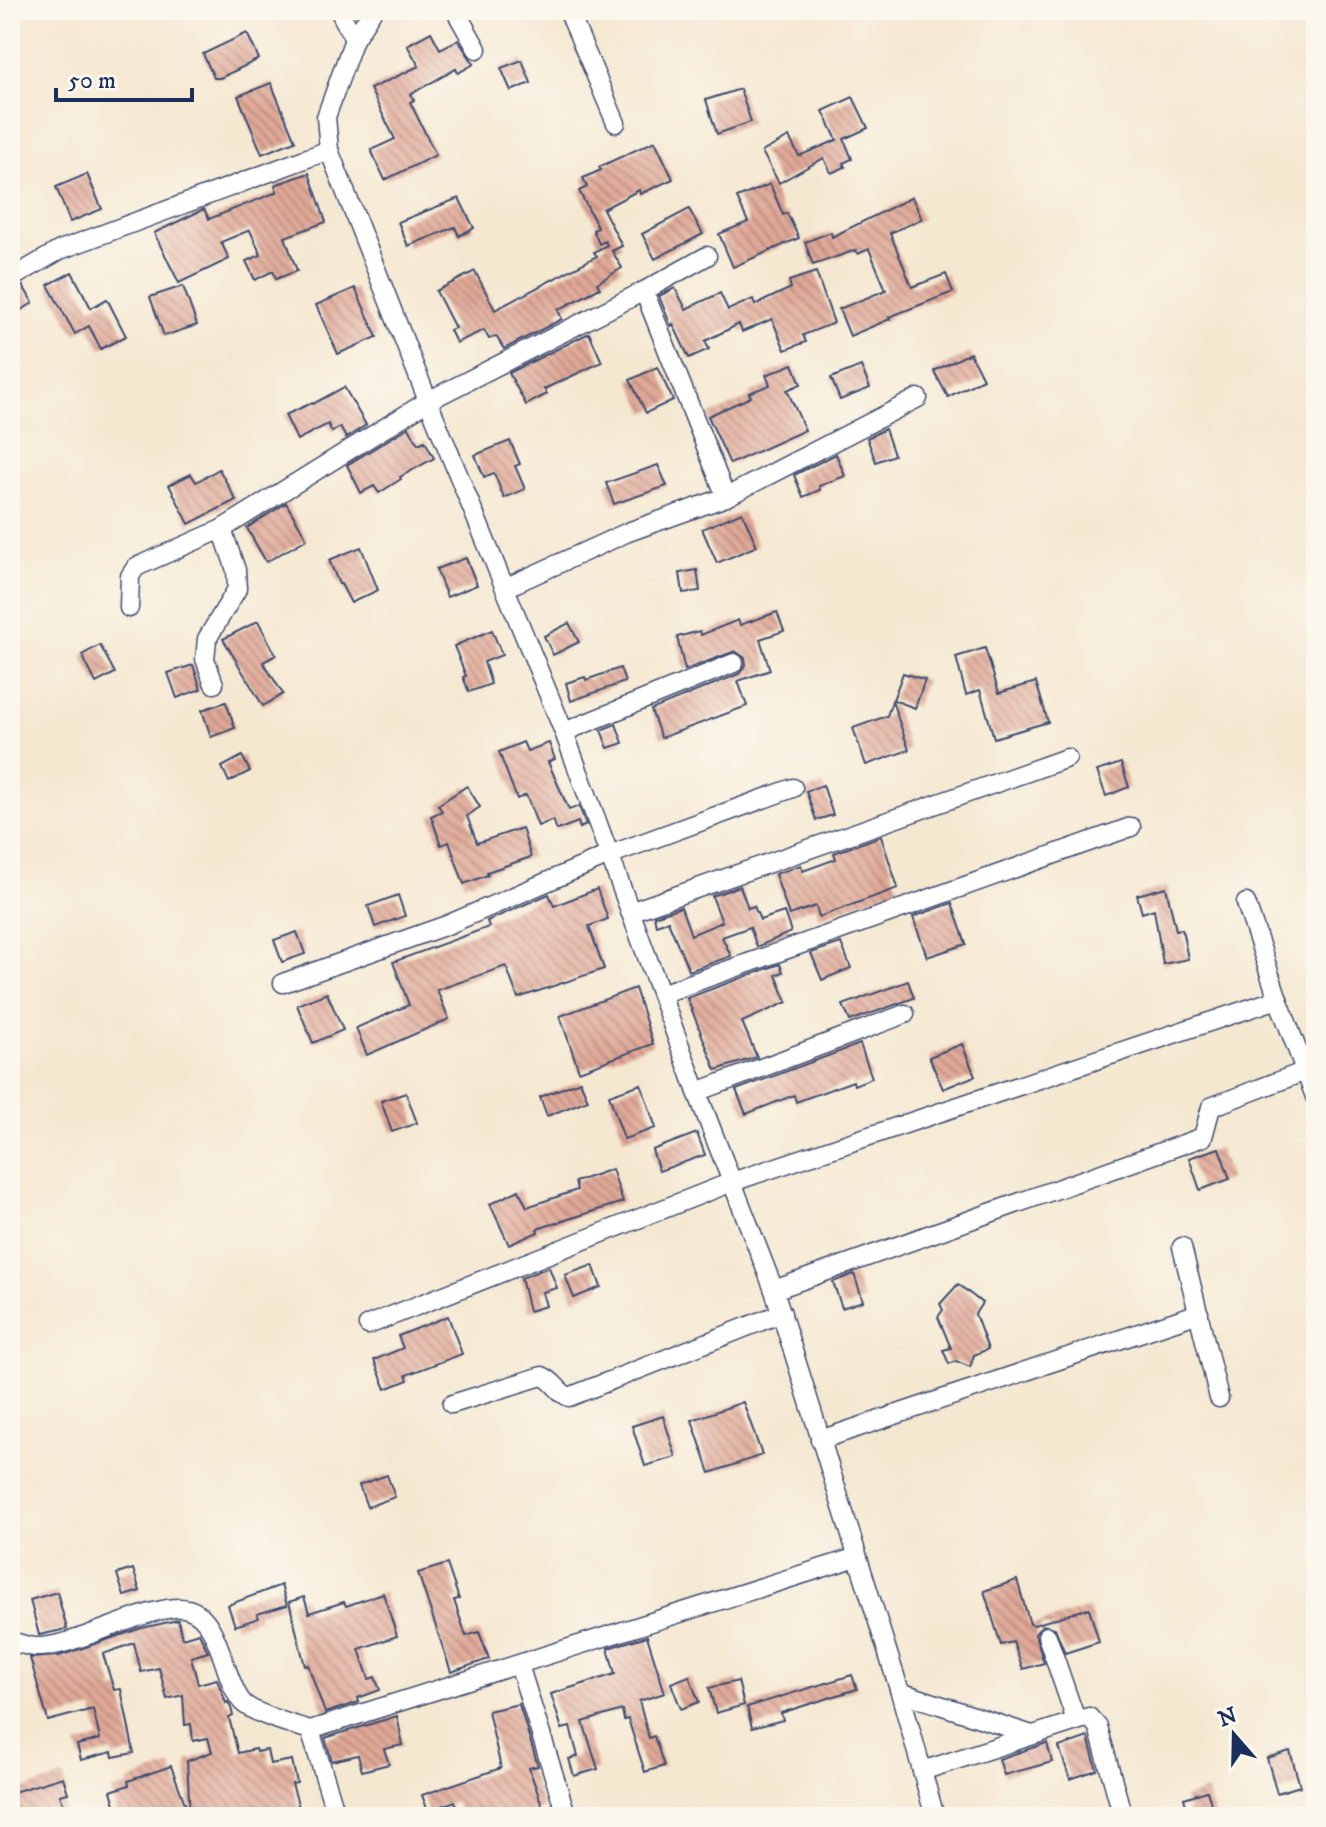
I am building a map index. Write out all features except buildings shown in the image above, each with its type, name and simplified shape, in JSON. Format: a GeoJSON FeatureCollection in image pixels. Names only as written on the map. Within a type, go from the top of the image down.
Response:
{"type":"FeatureCollection","features":[{"type":"Feature","properties":{"kind":"street"},"geometry":{"type":"LineString","coordinates":[[339,10],[354,39]]}},
{"type":"Feature","properties":{"kind":"street"},"geometry":{"type":"LineString","coordinates":[[373,10],[354,39],[326,117],[329,150],[564,732],[774,1290],[900,1692],[935,1817]]}},
{"type":"Feature","properties":{"kind":"street"},"geometry":{"type":"LineString","coordinates":[[455,10],[477,49]]}},
{"type":"Feature","properties":{"kind":"street"},"geometry":{"type":"LineString","coordinates":[[568,10],[616,123]]}},
{"type":"Feature","properties":{"kind":"street"},"geometry":{"type":"LineString","coordinates":[[10,279],[60,250],[329,150]]}},
{"type":"Feature","properties":{"kind":"street"},"geometry":{"type":"LineString","coordinates":[[129,608],[130,576],[136,567],[222,529],[428,401],[707,256]]}},
{"type":"Feature","properties":{"kind":"street"},"geometry":{"type":"LineString","coordinates":[[644,291],[726,497]]}},
{"type":"Feature","properties":{"kind":"street"},"geometry":{"type":"LineString","coordinates":[[505,588],[628,532],[726,497],[918,398]]}},
{"type":"Feature","properties":{"kind":"street"},"geometry":{"type":"LineString","coordinates":[[214,684],[205,659],[207,639],[237,589],[236,570],[222,529]]}},
{"type":"Feature","properties":{"kind":"street"},"geometry":{"type":"LineString","coordinates":[[564,732],[734,663]]}},
{"type":"Feature","properties":{"kind":"street"},"geometry":{"type":"LineString","coordinates":[[630,912],[1067,758]]}},
{"type":"Feature","properties":{"kind":"street"},"geometry":{"type":"LineString","coordinates":[[283,983],[447,925],[609,855],[793,788]]}},
{"type":"Feature","properties":{"kind":"street"},"geometry":{"type":"LineString","coordinates":[[661,994],[1131,827]]}},
{"type":"Feature","properties":{"kind":"street"},"geometry":{"type":"LineString","coordinates":[[1246,903],[1278,999],[1311,1069],[1316,1099]]}},
{"type":"Feature","properties":{"kind":"street"},"geometry":{"type":"LineString","coordinates":[[368,1325],[732,1182],[1278,999]]}},
{"type":"Feature","properties":{"kind":"street"},"geometry":{"type":"LineString","coordinates":[[697,1092],[905,1014]]}},
{"type":"Feature","properties":{"kind":"street"},"geometry":{"type":"LineString","coordinates":[[774,1290],[1203,1137],[1211,1107],[1311,1069]]}},
{"type":"Feature","properties":{"kind":"street"},"geometry":{"type":"LineString","coordinates":[[1182,1247],[1219,1398]]}},
{"type":"Feature","properties":{"kind":"street"},"geometry":{"type":"LineString","coordinates":[[452,1404],[542,1376],[549,1378],[564,1396],[569,1397],[782,1313]]}},
{"type":"Feature","properties":{"kind":"street"},"geometry":{"type":"LineString","coordinates":[[820,1440],[1199,1313]]}},
{"type":"Feature","properties":{"kind":"street"},"geometry":{"type":"LineString","coordinates":[[10,1641],[39,1648],[68,1642],[166,1609],[189,1609],[209,1623],[230,1681],[244,1704],[310,1730],[857,1557]]}},
{"type":"Feature","properties":{"kind":"street"},"geometry":{"type":"LineString","coordinates":[[1047,1636],[1076,1720]]}},
{"type":"Feature","properties":{"kind":"street"},"geometry":{"type":"LineString","coordinates":[[519,1665],[567,1817]]}},
{"type":"Feature","properties":{"kind":"street"},"geometry":{"type":"LineString","coordinates":[[900,1692],[1032,1735]]}},
{"type":"Feature","properties":{"kind":"street"},"geometry":{"type":"LineString","coordinates":[[922,1771],[1089,1717],[1098,1727],[1123,1817]]}},
{"type":"Feature","properties":{"kind":"street"},"geometry":{"type":"LineString","coordinates":[[310,1730],[337,1817]]}}]}
